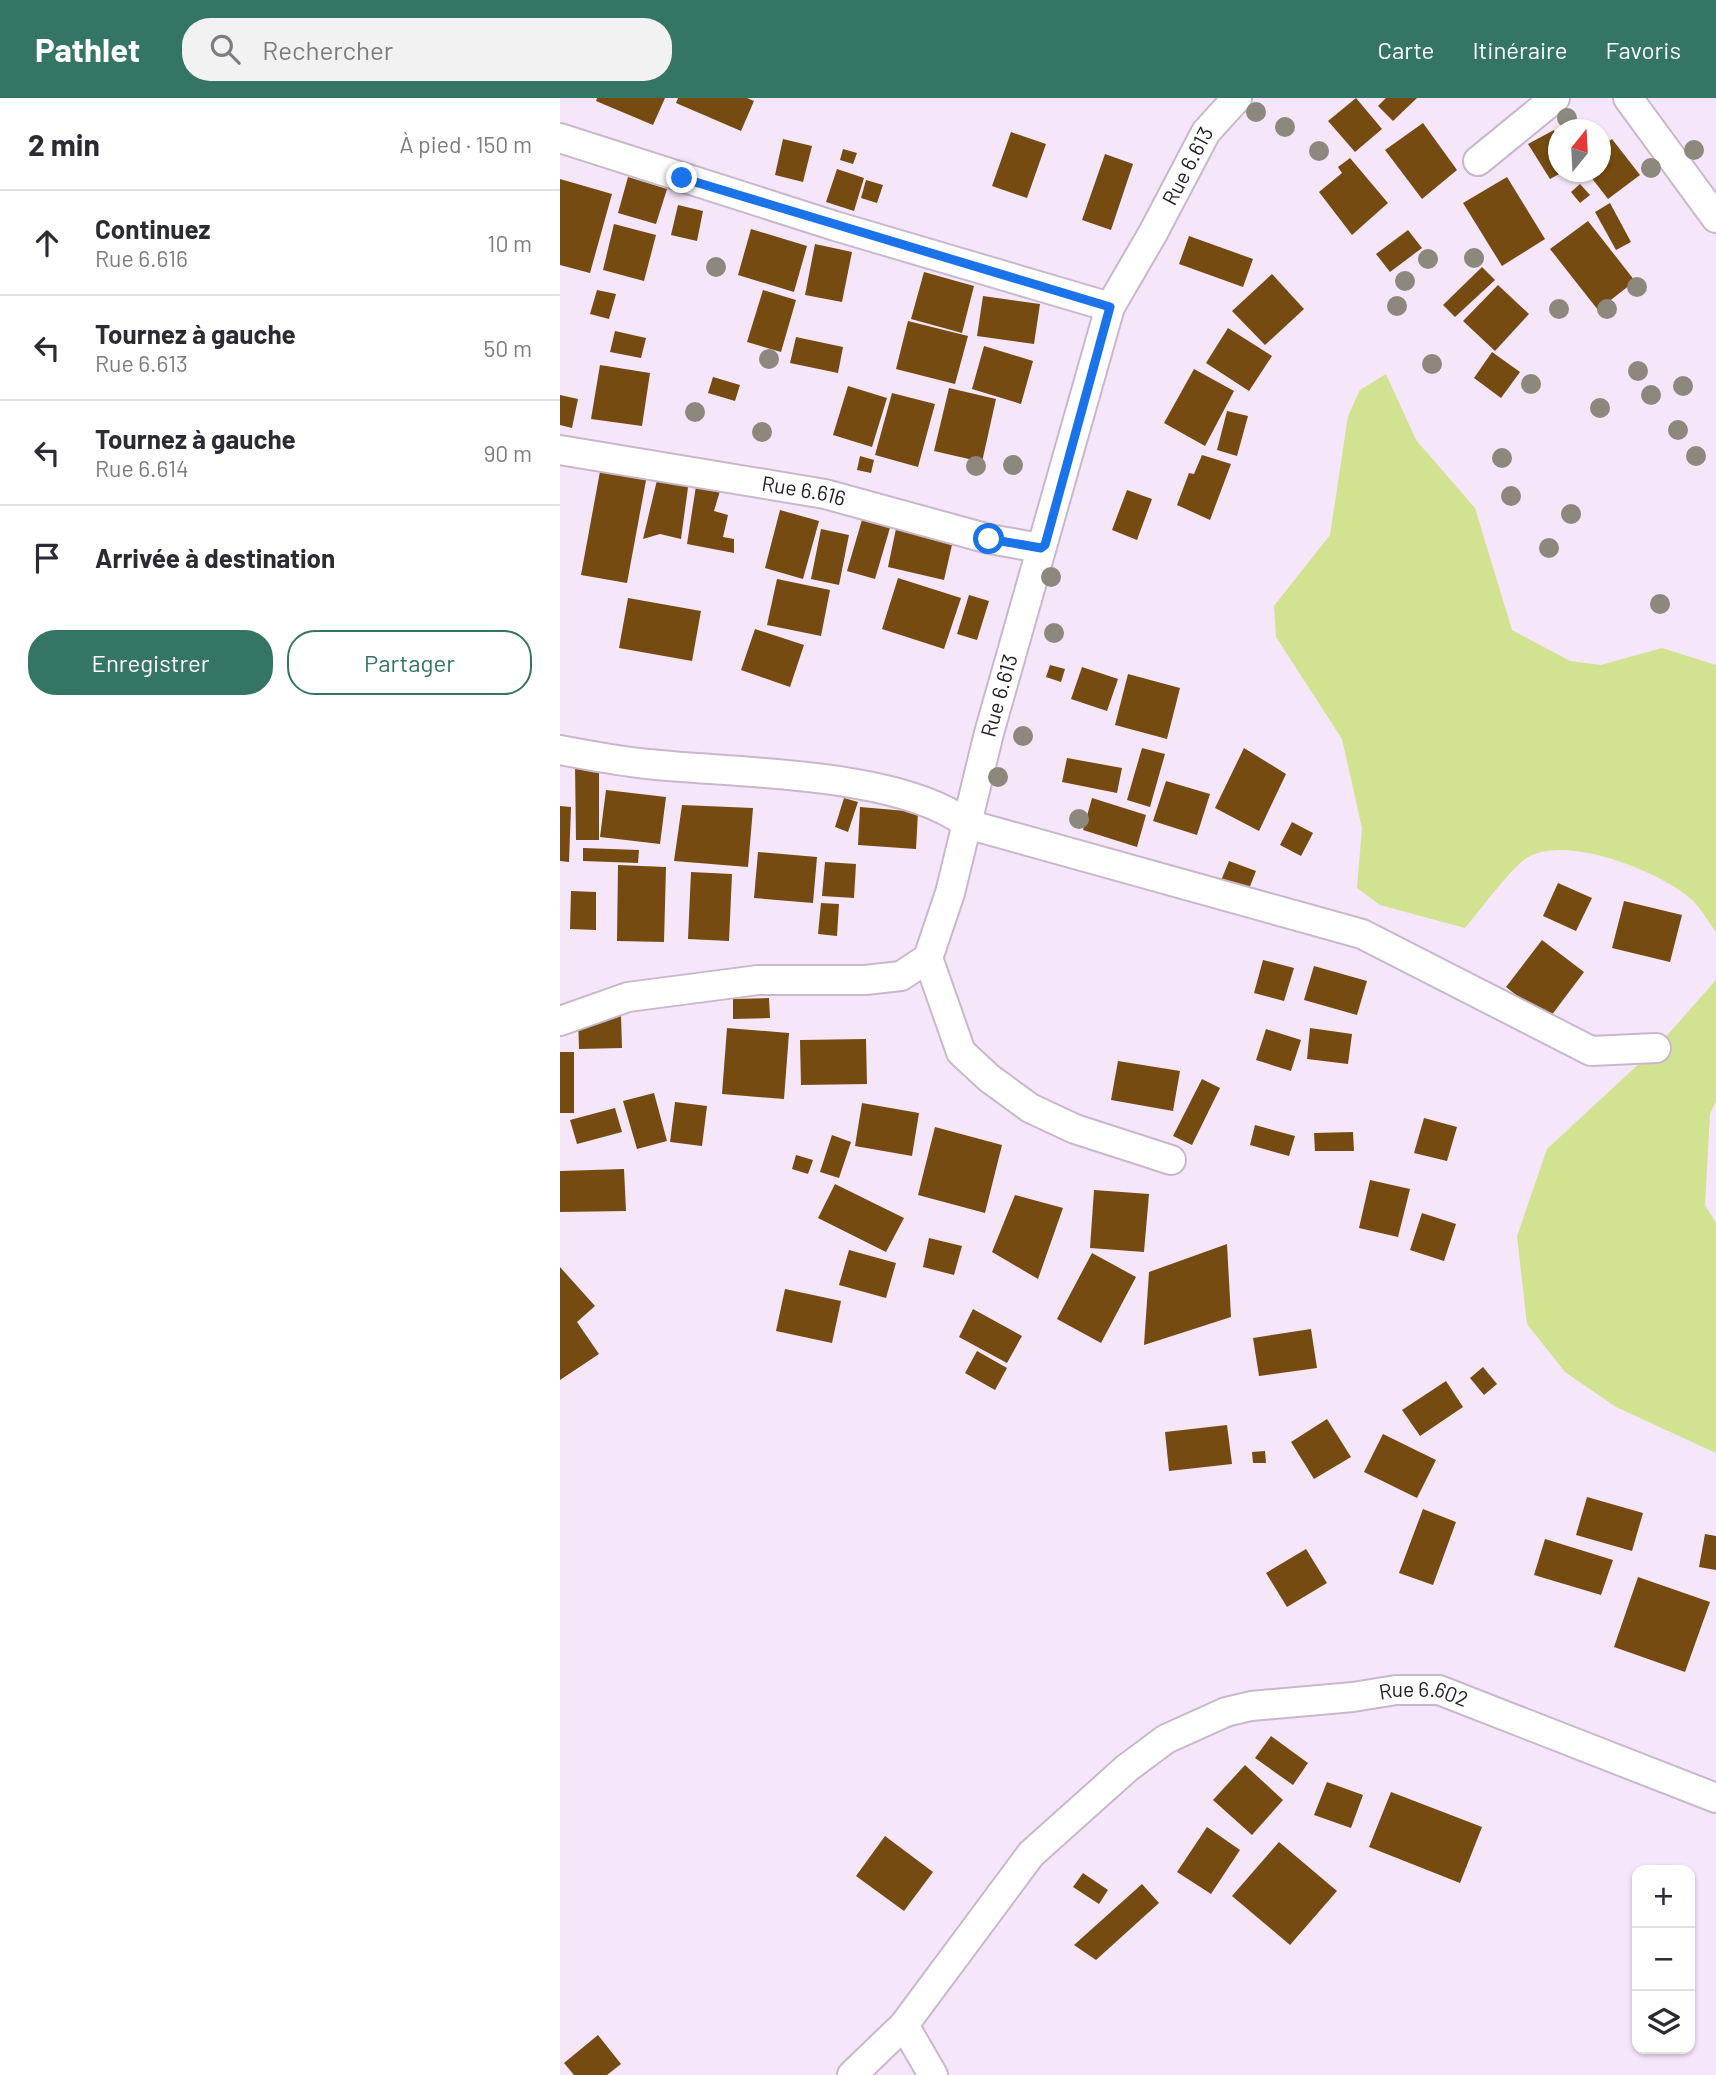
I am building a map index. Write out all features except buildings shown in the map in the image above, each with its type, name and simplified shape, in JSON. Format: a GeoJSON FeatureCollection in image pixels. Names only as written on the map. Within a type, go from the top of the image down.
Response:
{"type":"FeatureCollection","features":[{"type":"Feature","properties":{"kind":"street","name":"Rue 6.613"},"geometry":{"type":"LineString","coordinates":[[928,958],[950,893],[1041,548],[1110,307],[1153,233],[1206,132],[1237,98]]}},
{"type":"Feature","properties":{"kind":"street"},"geometry":{"type":"LineString","coordinates":[[1478,162],[1555,98]]}},
{"type":"Feature","properties":{"kind":"street"},"geometry":{"type":"LineString","coordinates":[[1628,98],[1716,218]]}},
{"type":"Feature","properties":{"kind":"street"},"geometry":{"type":"LineString","coordinates":[[560,138],[835,226],[1110,307]]}},
{"type":"Feature","properties":{"kind":"street","name":"Rue 6.616"},"geometry":{"type":"LineString","coordinates":[[560,450],[825,494],[989,539],[1041,548]]}},
{"type":"Feature","properties":{"kind":"street"},"geometry":{"type":"LineString","coordinates":[[560,750],[639,763],[809,778],[888,791],[932,802],[967,824],[1362,934],[1591,1051],[1656,1048]]}},
{"type":"Feature","properties":{"kind":"street"},"geometry":{"type":"LineString","coordinates":[[560,1021],[628,997],[758,981],[865,980],[901,976],[928,958],[961,1052],[989,1078],[1030,1108],[1075,1129],[1171,1160]]}},
{"type":"Feature","properties":{"kind":"street","name":"Rue 6.602"},"geometry":{"type":"LineString","coordinates":[[852,2075],[904,2025],[1031,1854],[1127,1768],[1166,1739],[1226,1712],[1251,1706],[1353,1697],[1396,1690],[1439,1690],[1716,1798]]}},
{"type":"Feature","properties":{"kind":"street"},"geometry":{"type":"LineString","coordinates":[[904,2025],[933,2075]]}},
{"type":"Feature","properties":{"kind":"green space"},"geometry":{"type":"Polygon","coordinates":[[[1386,374],[1416,440],[1475,508],[1512,630],[1570,661],[1601,665],[1662,648],[1716,665],[1716,932],[1694,902],[1676,887],[1634,867],[1585,852],[1541,852],[1525,859],[1502,882],[1465,928],[1380,905],[1357,888],[1362,828],[1342,739],[1276,637],[1274,606],[1330,535],[1348,416],[1360,390],[1386,374]]]}},
{"type":"Feature","properties":{"kind":"green space"},"geometry":{"type":"Polygon","coordinates":[[[1716,980],[1716,1101],[1710,1114],[1705,1205],[1716,1223],[1716,1453],[1616,1407],[1565,1372],[1527,1324],[1517,1236],[1547,1149],[1656,1048],[1716,980]]]}},
{"type":"Feature","properties":{"kind":"route"},"geometry":{"type":"LineString","coordinates":[[682,178],[1110,307],[1045,545],[1041,548],[989,539]]}}]}
